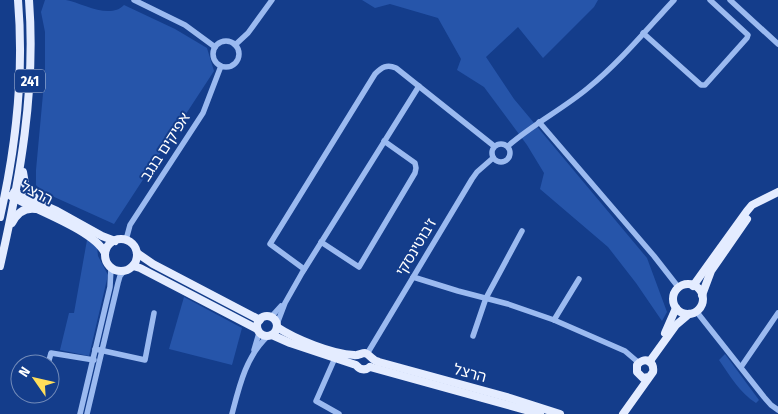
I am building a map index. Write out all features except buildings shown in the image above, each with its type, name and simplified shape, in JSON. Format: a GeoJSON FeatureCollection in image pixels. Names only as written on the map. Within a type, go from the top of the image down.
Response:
{"type":"FeatureCollection","features":[{"type":"Feature","properties":{"kind":"main road","name":"241"},"geometry":{"type":"LineString","coordinates":[[0,217],[15,125],[19,77],[18,0]]}},
{"type":"Feature","properties":{"kind":"main road","name":"241"},"geometry":{"type":"LineString","coordinates":[[0,266],[22,161],[30,78],[31,0]]}},
{"type":"Feature","properties":{"kind":"main road"},"geometry":{"type":"LineString","coordinates":[[8,229],[19,212],[38,206],[25,184],[22,161]]}},
{"type":"Feature","properties":{"kind":"main road","name":"הרצל"},"geometry":{"type":"LineString","coordinates":[[5,192],[16,195],[102,236],[115,240]]}},
{"type":"Feature","properties":{"kind":"main road"},"geometry":{"type":"LineString","coordinates":[[692,286],[747,211],[765,198],[778,192]]}},
{"type":"Feature","properties":{"kind":"main road"},"geometry":{"type":"LineString","coordinates":[[657,350],[676,325],[702,305],[702,295],[711,271],[750,215],[765,198]]}},
{"type":"Feature","properties":{"kind":"main road","name":"הרצל"},"geometry":{"type":"LineString","coordinates":[[38,206],[94,240],[102,246],[105,254]]}},
{"type":"Feature","properties":{"kind":"main road"},"geometry":{"type":"LineString","coordinates":[[115,240],[126,240],[134,245],[137,253],[133,266],[124,271],[111,268],[105,254],[108,246],[115,240]]}},
{"type":"Feature","properties":{"kind":"main road"},"geometry":{"type":"LineString","coordinates":[[137,253],[153,264],[260,320]]}},
{"type":"Feature","properties":{"kind":"main road"},"geometry":{"type":"LineString","coordinates":[[133,266],[258,331],[290,344],[356,365],[362,370],[370,360],[363,353],[357,356],[338,352],[294,337],[277,326],[271,317],[265,316],[260,320],[257,324],[258,331]]}},
{"type":"Feature","properties":{"kind":"main road"},"geometry":{"type":"LineString","coordinates":[[693,313],[680,312],[676,308],[673,299],[679,288],[687,285],[699,290],[702,295]]}},
{"type":"Feature","properties":{"kind":"main road"},"geometry":{"type":"LineString","coordinates":[[650,362],[676,308]]}},
{"type":"Feature","properties":{"kind":"main road"},"geometry":{"type":"LineString","coordinates":[[270,336],[277,326]]}},
{"type":"Feature","properties":{"kind":"main road"},"geometry":{"type":"LineString","coordinates":[[356,365],[355,360],[357,356]]}},
{"type":"Feature","properties":{"kind":"main road","name":"הרצל"},"geometry":{"type":"LineString","coordinates":[[370,360],[555,413]]}},
{"type":"Feature","properties":{"kind":"main road","name":"הרצל"},"geometry":{"type":"LineString","coordinates":[[370,360],[540,414]]}},
{"type":"Feature","properties":{"kind":"main road"},"geometry":{"type":"LineString","coordinates":[[623,414],[644,377],[652,374],[654,369],[650,362],[644,360],[639,363],[636,369],[644,377]]}},
{"type":"Feature","properties":{"kind":"street"},"geometry":{"type":"LineString","coordinates":[[134,0],[185,25],[215,47]]}},
{"type":"Feature","properties":{"kind":"street"},"geometry":{"type":"LineString","coordinates":[[235,45],[248,34],[272,0]]}},
{"type":"Feature","properties":{"kind":"street"},"geometry":{"type":"LineString","coordinates":[[508,146],[588,88],[674,0]]}},
{"type":"Feature","properties":{"kind":"street"},"geometry":{"type":"LineString","coordinates":[[643,33],[701,85],[705,85],[748,35],[710,0]]}},
{"type":"Feature","properties":{"kind":"street"},"geometry":{"type":"LineString","coordinates":[[730,0],[778,44]]}},
{"type":"Feature","properties":{"kind":"street"},"geometry":{"type":"LineString","coordinates":[[223,41],[228,41],[235,45],[238,51],[236,61],[230,66],[221,66],[214,59],[213,51],[215,47],[223,41]]}},
{"type":"Feature","properties":{"kind":"street","name":"אפיקים בנגב"},"geometry":{"type":"LineString","coordinates":[[126,240],[130,225],[203,113],[221,66]]}},
{"type":"Feature","properties":{"kind":"street"},"geometry":{"type":"LineString","coordinates":[[304,269],[270,244],[375,74],[381,68],[386,66],[396,68],[494,146]]}},
{"type":"Feature","properties":{"kind":"street"},"geometry":{"type":"LineString","coordinates":[[271,317],[284,303],[419,86]]}},
{"type":"Feature","properties":{"kind":"street"},"geometry":{"type":"LineString","coordinates":[[539,122],[654,256],[679,288]]}},
{"type":"Feature","properties":{"kind":"street"},"geometry":{"type":"LineString","coordinates":[[322,242],[359,267],[415,173],[416,168],[415,163],[384,141]]}},
{"type":"Feature","properties":{"kind":"street"},"geometry":{"type":"LineString","coordinates":[[501,143],[508,146],[510,152],[507,160],[502,162],[494,158],[492,153],[494,146],[501,143]]}},
{"type":"Feature","properties":{"kind":"street","name":"ז'בוטינסקי"},"geometry":{"type":"LineString","coordinates":[[370,360],[413,276],[472,179],[481,168],[494,158]]}},
{"type":"Feature","properties":{"kind":"street"},"geometry":{"type":"LineString","coordinates":[[473,336],[486,298],[522,232]]}},
{"type":"Feature","properties":{"kind":"street"},"geometry":{"type":"LineString","coordinates":[[80,414],[110,286],[111,268]]}},
{"type":"Feature","properties":{"kind":"street"},"geometry":{"type":"LineString","coordinates":[[87,414],[118,283],[124,271]]}},
{"type":"Feature","properties":{"kind":"street"},"geometry":{"type":"LineString","coordinates":[[413,276],[458,292],[486,298],[554,320],[625,351],[639,363]]}},
{"type":"Feature","properties":{"kind":"street"},"geometry":{"type":"LineString","coordinates":[[554,320],[578,279]]}},
{"type":"Feature","properties":{"kind":"street"},"geometry":{"type":"LineString","coordinates":[[277,326],[284,303]]}},
{"type":"Feature","properties":{"kind":"street"},"geometry":{"type":"LineString","coordinates":[[95,349],[144,360],[154,313]]}},
{"type":"Feature","properties":{"kind":"street"},"geometry":{"type":"LineString","coordinates":[[693,313],[742,367],[768,401],[778,410]]}},
{"type":"Feature","properties":{"kind":"street"},"geometry":{"type":"LineString","coordinates":[[742,367],[778,313]]}},
{"type":"Feature","properties":{"kind":"street"},"geometry":{"type":"LineString","coordinates":[[252,356],[258,331]]}},
{"type":"Feature","properties":{"kind":"street"},"geometry":{"type":"LineString","coordinates":[[232,414],[244,374],[252,356],[260,344],[270,336]]}},
{"type":"Feature","properties":{"kind":"street"},"geometry":{"type":"LineString","coordinates":[[60,354],[100,360]]}},
{"type":"Feature","properties":{"kind":"street"},"geometry":{"type":"LineString","coordinates":[[335,358],[316,401],[339,414]]}},
{"type":"Feature","properties":{"kind":"shaded area"},"geometry":{"type":"Polygon","coordinates":[[[45,0],[66,0],[104,11],[118,9],[124,5],[175,29],[207,48],[214,71],[114,224],[41,191],[36,185],[45,72],[45,32],[41,12],[45,0]]]}},
{"type":"Feature","properties":{"kind":"shaded area"},"geometry":{"type":"Polygon","coordinates":[[[362,0],[598,0],[594,7],[543,58],[518,27],[486,57],[514,99],[647,258],[667,312],[662,321],[608,247],[540,189],[544,173],[527,145],[484,87],[457,70],[461,59],[438,18],[390,4],[375,8],[362,0]]]}},
{"type":"Feature","properties":{"kind":"shaded area"},"geometry":{"type":"Polygon","coordinates":[[[87,240],[97,247],[98,256],[108,275],[89,356],[60,350],[69,313],[74,313],[87,240]]]}},
{"type":"Feature","properties":{"kind":"shaded area"},"geometry":{"type":"Polygon","coordinates":[[[184,297],[242,328],[232,365],[169,349],[184,297]]]}},
{"type":"Feature","properties":{"kind":"shaded area"},"geometry":{"type":"Polygon","coordinates":[[[725,354],[759,400],[756,403],[740,389],[719,360],[725,354]]]}}]}
